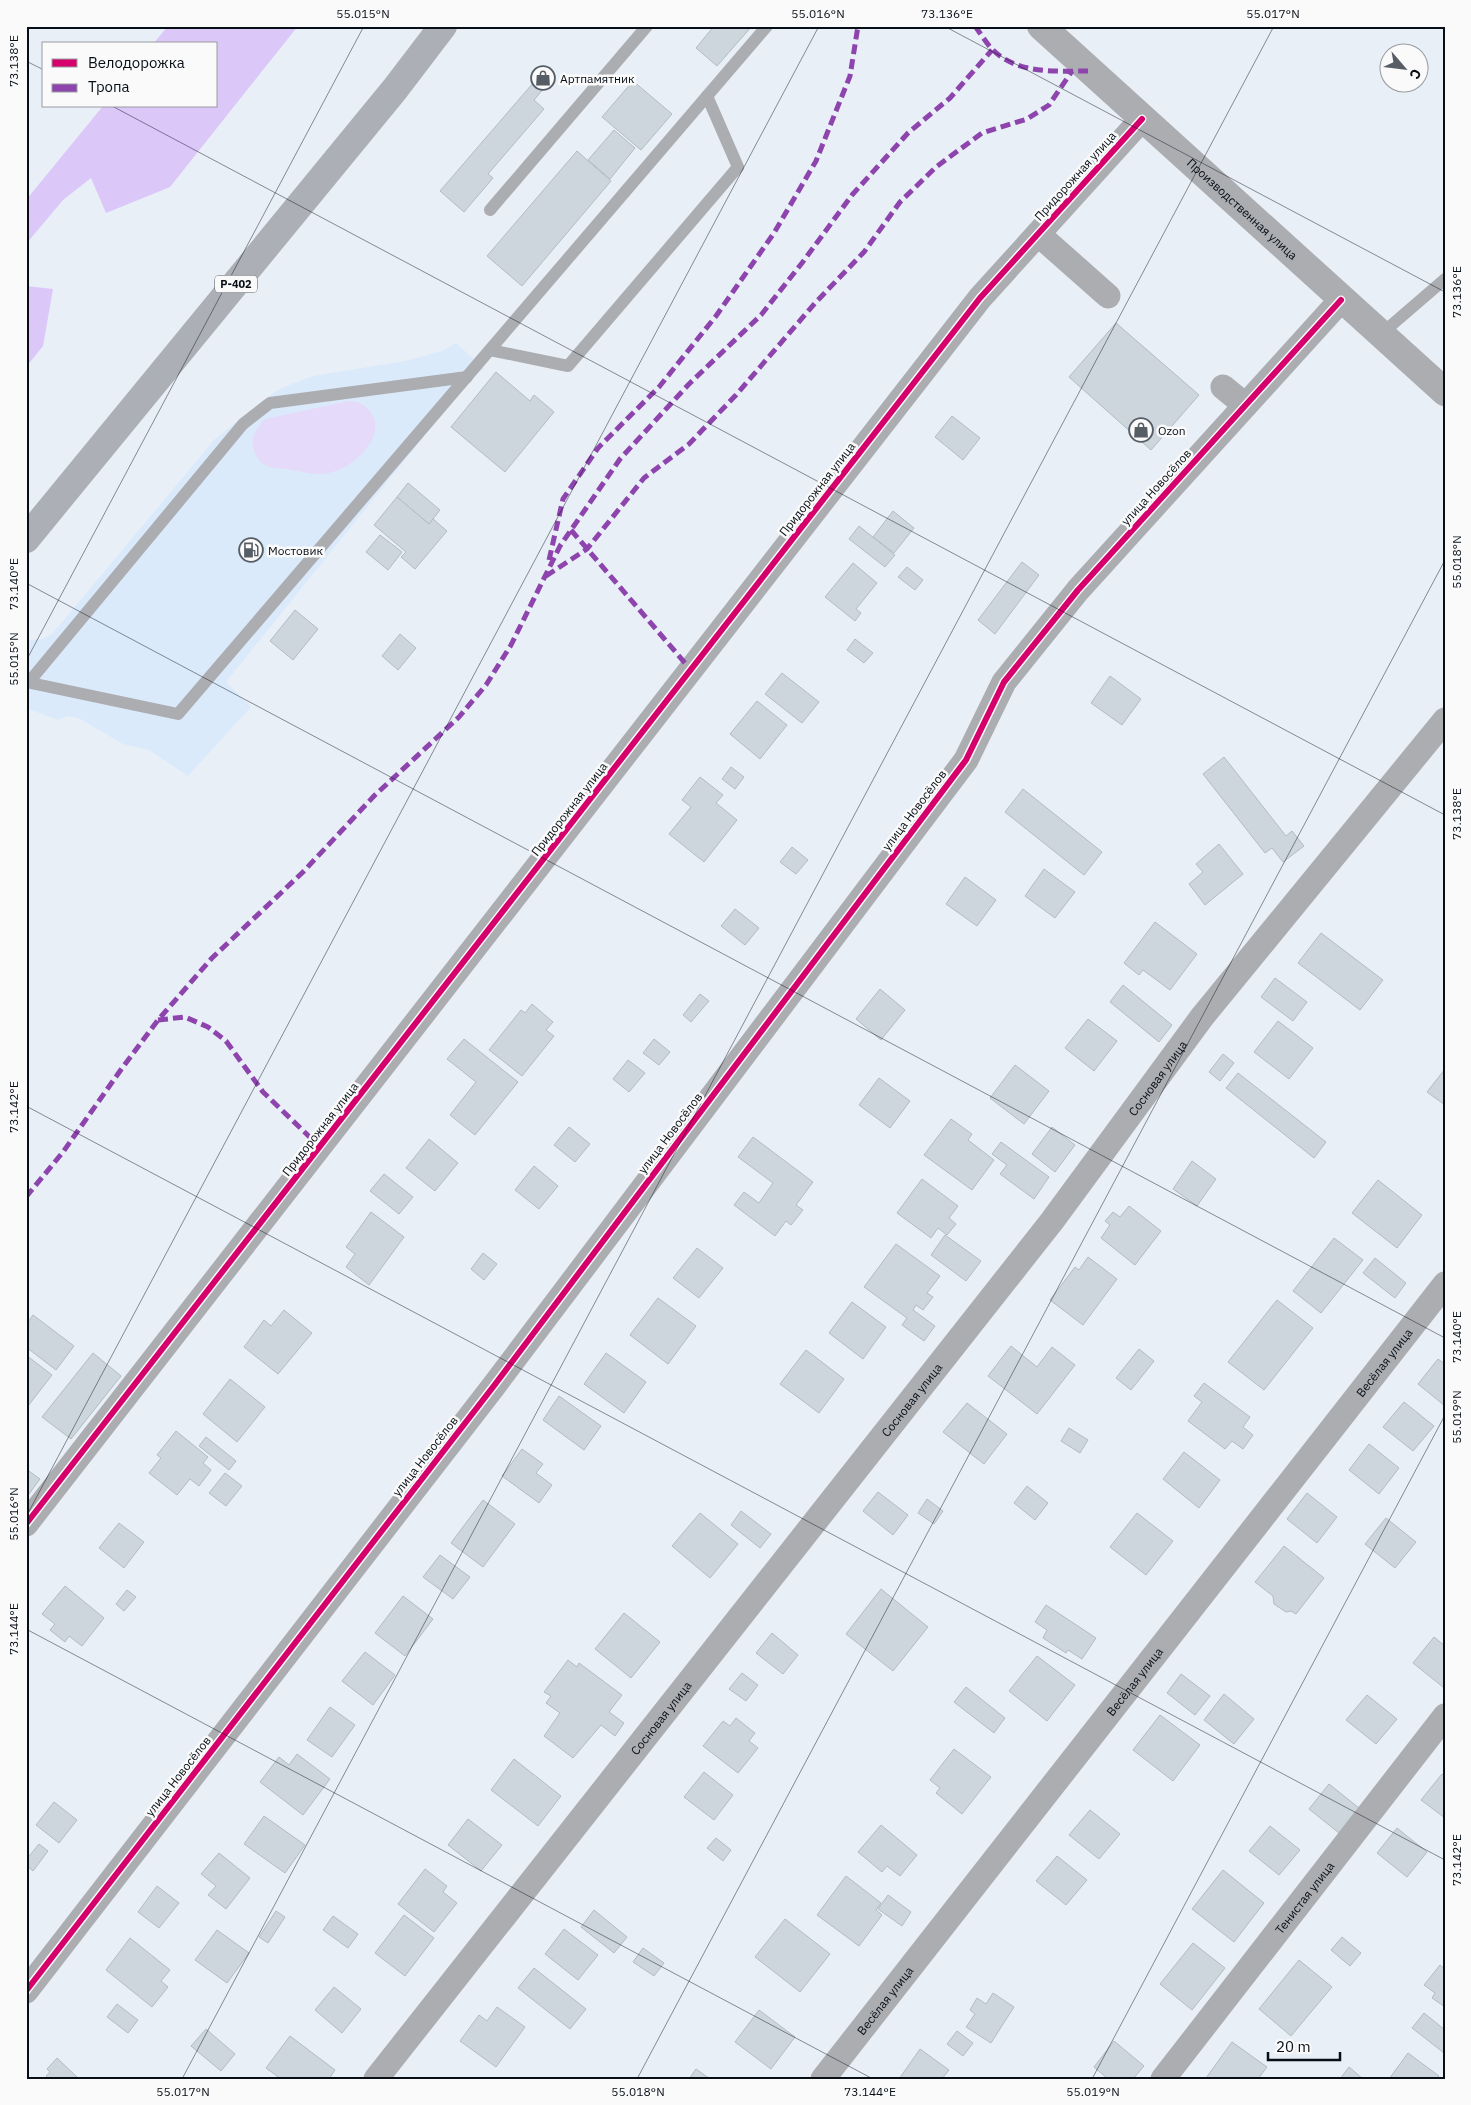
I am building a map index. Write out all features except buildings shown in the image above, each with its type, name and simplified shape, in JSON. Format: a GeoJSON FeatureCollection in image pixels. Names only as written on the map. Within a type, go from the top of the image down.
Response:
{"type":"FeatureCollection","features":[{"type":"Feature","properties":{"kind":"main road","name":"Р-402"},"geometry":{"type":"LineString","coordinates":[[26,539],[332,167],[443,26]]}},
{"type":"Feature","properties":{"kind":"street","name":"Производственная улица"},"geometry":{"type":"LineString","coordinates":[[1041,26],[1341,300],[1445,392]]}},
{"type":"Feature","properties":{"kind":"street","name":"Придорожная улица"},"geometry":{"type":"LineString","coordinates":[[26,1524],[980,298],[1142,119]]}},
{"type":"Feature","properties":{"kind":"street"},"geometry":{"type":"LineString","coordinates":[[1038,234],[1108,296]]}},
{"type":"Feature","properties":{"kind":"street","name":"улица Новосёлов"},"geometry":{"type":"LineString","coordinates":[[26,1991],[493,1387],[966,760],[1004,682],[1078,590],[1341,300]]}},
{"type":"Feature","properties":{"kind":"street"},"geometry":{"type":"LineString","coordinates":[[1223,387],[1245,405]]}},
{"type":"Feature","properties":{"kind":"street","name":"Сосновая улица"},"geometry":{"type":"LineString","coordinates":[[376,2079],[1052,1221],[1202,1017],[1445,720]]}},
{"type":"Feature","properties":{"kind":"street","name":"Весёлая улица"},"geometry":{"type":"LineString","coordinates":[[823,2079],[1445,1284]]}},
{"type":"Feature","properties":{"kind":"street","name":"Тенистая улица"},"geometry":{"type":"LineString","coordinates":[[1163,2079],[1445,1716]]}},
{"type":"Feature","properties":{"kind":"lane"},"geometry":{"type":"LineString","coordinates":[[490,210],[647,26]]}},
{"type":"Feature","properties":{"kind":"lane"},"geometry":{"type":"LineString","coordinates":[[467,377],[270,403],[243,424],[28,682],[178,714],[708,96],[767,26]]}},
{"type":"Feature","properties":{"kind":"lane"},"geometry":{"type":"LineString","coordinates":[[490,350],[568,366],[738,167],[708,96]]}},
{"type":"Feature","properties":{"kind":"lane"},"geometry":{"type":"LineString","coordinates":[[1380,335],[1445,280]]}},
{"type":"Feature","properties":{"kind":"shaded area"},"geometry":{"type":"Polygon","coordinates":[[[168,26],[298,26],[170,187],[106,213],[91,178],[63,200],[26,244],[26,200],[101,108],[218,108],[218,42],[155,42],[168,26]]]}},
{"type":"Feature","properties":{"kind":"shaded area"},"geometry":{"type":"Polygon","coordinates":[[[26,286],[53,289],[43,346],[26,367],[26,286]]]}},
{"type":"Feature","properties":{"kind":"shaded area"},"geometry":{"type":"Polygon","coordinates":[[[456,343],[485,369],[475,373],[226,682],[251,707],[188,776],[149,750],[123,744],[80,719],[68,716],[58,720],[26,708],[26,635],[30,640],[42,639],[52,634],[215,439],[276,391],[294,383],[313,376],[405,361],[442,351],[456,343]]]}},
{"type":"Feature","properties":{"kind":"shaded area"},"geometry":{"type":"Polygon","coordinates":[[[349,401],[360,403],[369,410],[374,420],[375,430],[372,440],[366,449],[349,465],[329,473],[313,474],[270,467],[260,461],[254,452],[255,432],[265,419],[349,401]]]}},
{"type":"Feature","properties":{"kind":"marked path"},"geometry":{"type":"LineString","coordinates":[[549,560],[563,499],[598,448],[659,387],[716,316],[774,233],[816,161],[850,76],[858,26]]}},
{"type":"Feature","properties":{"kind":"marked path"},"geometry":{"type":"LineString","coordinates":[[975,26],[991,48],[1001,57],[1012,63],[1038,70],[1090,71]]}},
{"type":"Feature","properties":{"kind":"marked path"},"geometry":{"type":"LineString","coordinates":[[26,1197],[63,1152],[158,1020],[212,958],[303,872],[374,796],[459,717],[486,685],[511,645],[560,546],[620,459],[689,384],[761,315],[852,195],[908,133],[950,98],[992,50]]}},
{"type":"Feature","properties":{"kind":"marked path"},"geometry":{"type":"LineString","coordinates":[[546,576],[587,549],[644,478],[689,444],[736,395],[816,302],[864,252],[900,202],[936,167],[982,133],[1027,119],[1049,105],[1072,71]]}},
{"type":"Feature","properties":{"kind":"marked path"},"geometry":{"type":"LineString","coordinates":[[571,530],[691,670]]}},
{"type":"Feature","properties":{"kind":"marked path"},"geometry":{"type":"LineString","coordinates":[[158,1020],[185,1017],[208,1027],[226,1041],[263,1092],[320,1147]]}},
{"type":"Feature","properties":{"kind":"cycle path"},"geometry":{"type":"LineString","coordinates":[[26,1524],[980,298],[1142,119]]}},
{"type":"Feature","properties":{"kind":"cycle path"},"geometry":{"type":"LineString","coordinates":[[26,1991],[493,1387],[966,760],[1004,682],[1078,590],[1341,300]]}},
{"type":"Feature","properties":{"kind":"place","name":"Артпамятник"},"geometry":{"type":"Point","coordinates":[543,78]}},
{"type":"Feature","properties":{"kind":"place","name":"Ozon"},"geometry":{"type":"Point","coordinates":[1141,430]}},
{"type":"Feature","properties":{"kind":"place","name":"Мостовик"},"geometry":{"type":"Point","coordinates":[251,550]}}]}
